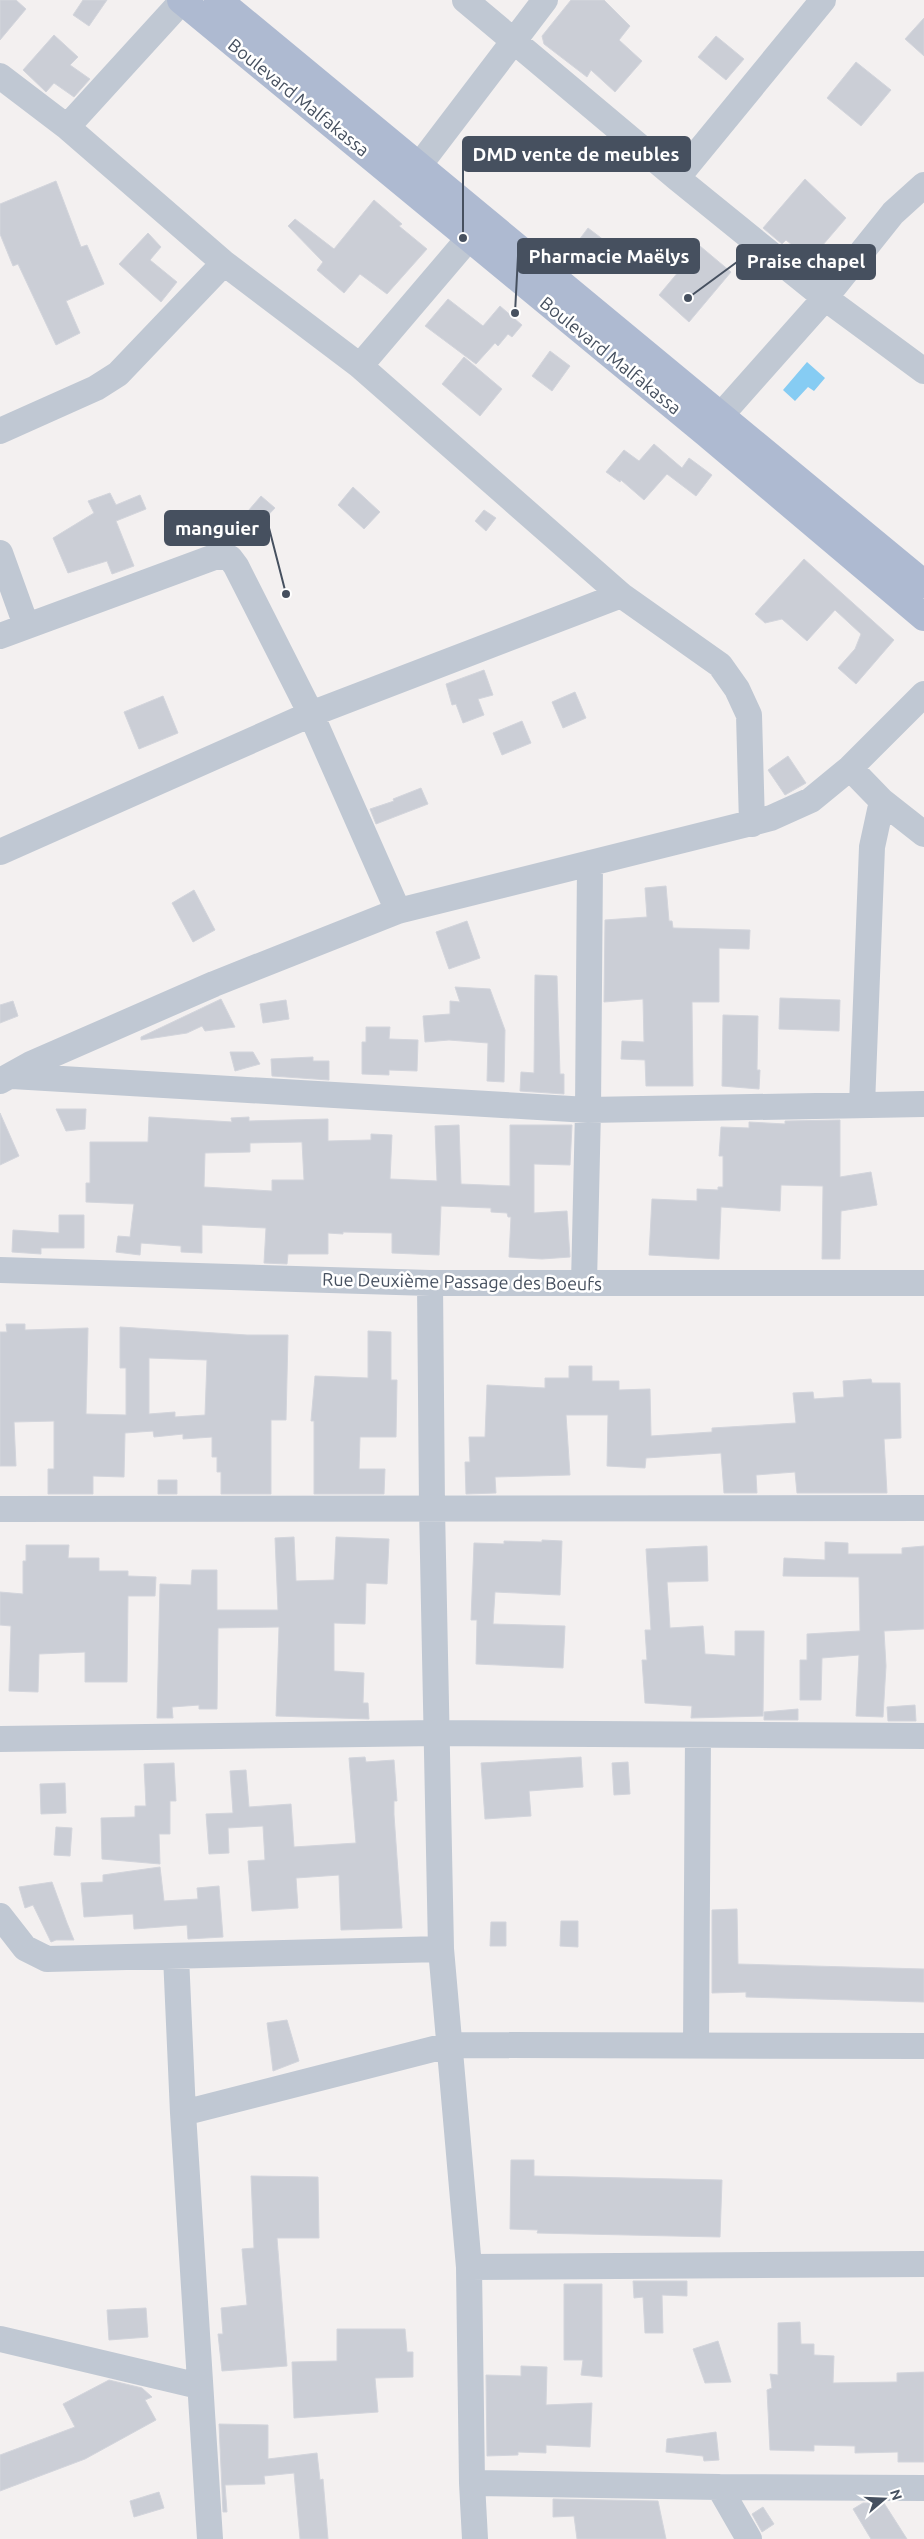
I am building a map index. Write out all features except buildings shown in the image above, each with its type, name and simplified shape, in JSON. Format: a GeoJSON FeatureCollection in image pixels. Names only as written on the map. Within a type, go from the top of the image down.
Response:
{"type":"FeatureCollection","features":[{"type":"Feature","properties":{"kind":"main road","name":"Boulevard Malfakassa"},"geometry":{"type":"LineString","coordinates":[[182,0],[411,174],[714,424],[924,617]]}},
{"type":"Feature","properties":{"kind":"main road","name":"Boulevard Malfakassa"},"geometry":{"type":"LineString","coordinates":[[218,0],[411,174],[469,238],[924,584]]}},
{"type":"Feature","properties":{"kind":"street"},"geometry":{"type":"LineString","coordinates":[[67,127],[182,0]]}},
{"type":"Feature","properties":{"kind":"street"},"geometry":{"type":"LineString","coordinates":[[465,0],[677,178],[825,298],[924,371]]}},
{"type":"Feature","properties":{"kind":"street"},"geometry":{"type":"LineString","coordinates":[[411,174],[546,0]]}},
{"type":"Feature","properties":{"kind":"street"},"geometry":{"type":"LineString","coordinates":[[677,178],[823,0]]}},
{"type":"Feature","properties":{"kind":"street"},"geometry":{"type":"LineString","coordinates":[[0,76],[67,127],[224,262],[360,366],[621,595],[720,665],[737,689],[749,716],[752,824]]}},
{"type":"Feature","properties":{"kind":"street"},"geometry":{"type":"LineString","coordinates":[[714,424],[825,298],[893,213],[924,185]]}},
{"type":"Feature","properties":{"kind":"street"},"geometry":{"type":"LineString","coordinates":[[360,366],[469,238]]}},
{"type":"Feature","properties":{"kind":"street"},"geometry":{"type":"LineString","coordinates":[[0,431],[96,388],[118,374],[224,262]]}},
{"type":"Feature","properties":{"kind":"street"},"geometry":{"type":"LineString","coordinates":[[0,553],[26,625]]}},
{"type":"Feature","properties":{"kind":"street"},"geometry":{"type":"LineString","coordinates":[[0,636],[217,556],[230,558],[236,566],[311,714],[398,911]]}},
{"type":"Feature","properties":{"kind":"street"},"geometry":{"type":"LineString","coordinates":[[0,852],[311,714],[621,595]]}},
{"type":"Feature","properties":{"kind":"street"},"geometry":{"type":"LineString","coordinates":[[6,1078],[30,1064],[204,988],[398,911],[771,818],[811,800],[850,768],[924,694]]}},
{"type":"Feature","properties":{"kind":"street"},"geometry":{"type":"LineString","coordinates":[[850,768],[882,801],[924,834]]}},
{"type":"Feature","properties":{"kind":"street"},"geometry":{"type":"LineString","coordinates":[[862,1104],[872,847],[882,801]]}},
{"type":"Feature","properties":{"kind":"street"},"geometry":{"type":"LineString","coordinates":[[584,1283],[588,1110],[590,864]]}},
{"type":"Feature","properties":{"kind":"street"},"geometry":{"type":"LineString","coordinates":[[6,1078],[588,1110],[924,1104]]}},
{"type":"Feature","properties":{"kind":"street","name":"Rue Deuxième Passage des Boeufs"},"geometry":{"type":"LineString","coordinates":[[0,1270],[430,1283],[924,1282]]}},
{"type":"Feature","properties":{"kind":"street"},"geometry":{"type":"LineString","coordinates":[[430,1283],[432,1508],[441,1949],[469,2267],[472,2483],[475,2539]]}},
{"type":"Feature","properties":{"kind":"street"},"geometry":{"type":"LineString","coordinates":[[0,1509],[924,1508]]}},
{"type":"Feature","properties":{"kind":"street"},"geometry":{"type":"LineString","coordinates":[[0,1739],[437,1733],[924,1736]]}},
{"type":"Feature","properties":{"kind":"street"},"geometry":{"type":"LineString","coordinates":[[696,2045],[698,1735]]}},
{"type":"Feature","properties":{"kind":"street"},"geometry":{"type":"LineString","coordinates":[[0,1916],[25,1948],[48,1959],[441,1949]]}},
{"type":"Feature","properties":{"kind":"street"},"geometry":{"type":"LineString","coordinates":[[176,1956],[183,2113],[210,2539]]}},
{"type":"Feature","properties":{"kind":"street"},"geometry":{"type":"LineString","coordinates":[[183,2113],[449,2045],[924,2046]]}},
{"type":"Feature","properties":{"kind":"street"},"geometry":{"type":"LineString","coordinates":[[469,2267],[924,2264]]}},
{"type":"Feature","properties":{"kind":"street"},"geometry":{"type":"LineString","coordinates":[[0,2339],[199,2386]]}},
{"type":"Feature","properties":{"kind":"street"},"geometry":{"type":"LineString","coordinates":[[472,2483],[924,2488]]}},
{"type":"Feature","properties":{"kind":"street"},"geometry":{"type":"LineString","coordinates":[[719,2487],[749,2539]]}},
{"type":"Feature","properties":{"kind":"water"},"geometry":{"type":"Polygon","coordinates":[[[807,362],[825,378],[814,391],[808,387],[795,401],[783,390],[807,362]]]}},
{"type":"Feature","properties":{"kind":"place","name":"DMD vente de meubles"},"geometry":{"type":"Point","coordinates":[463,238]}},
{"type":"Feature","properties":{"kind":"place","name":"Praise chapel"},"geometry":{"type":"Point","coordinates":[688,298]}},
{"type":"Feature","properties":{"kind":"place","name":"Pharmacie Maëlys"},"geometry":{"type":"Point","coordinates":[515,313]}},
{"type":"Feature","properties":{"kind":"place","name":"manguier"},"geometry":{"type":"Point","coordinates":[286,594]}}]}
